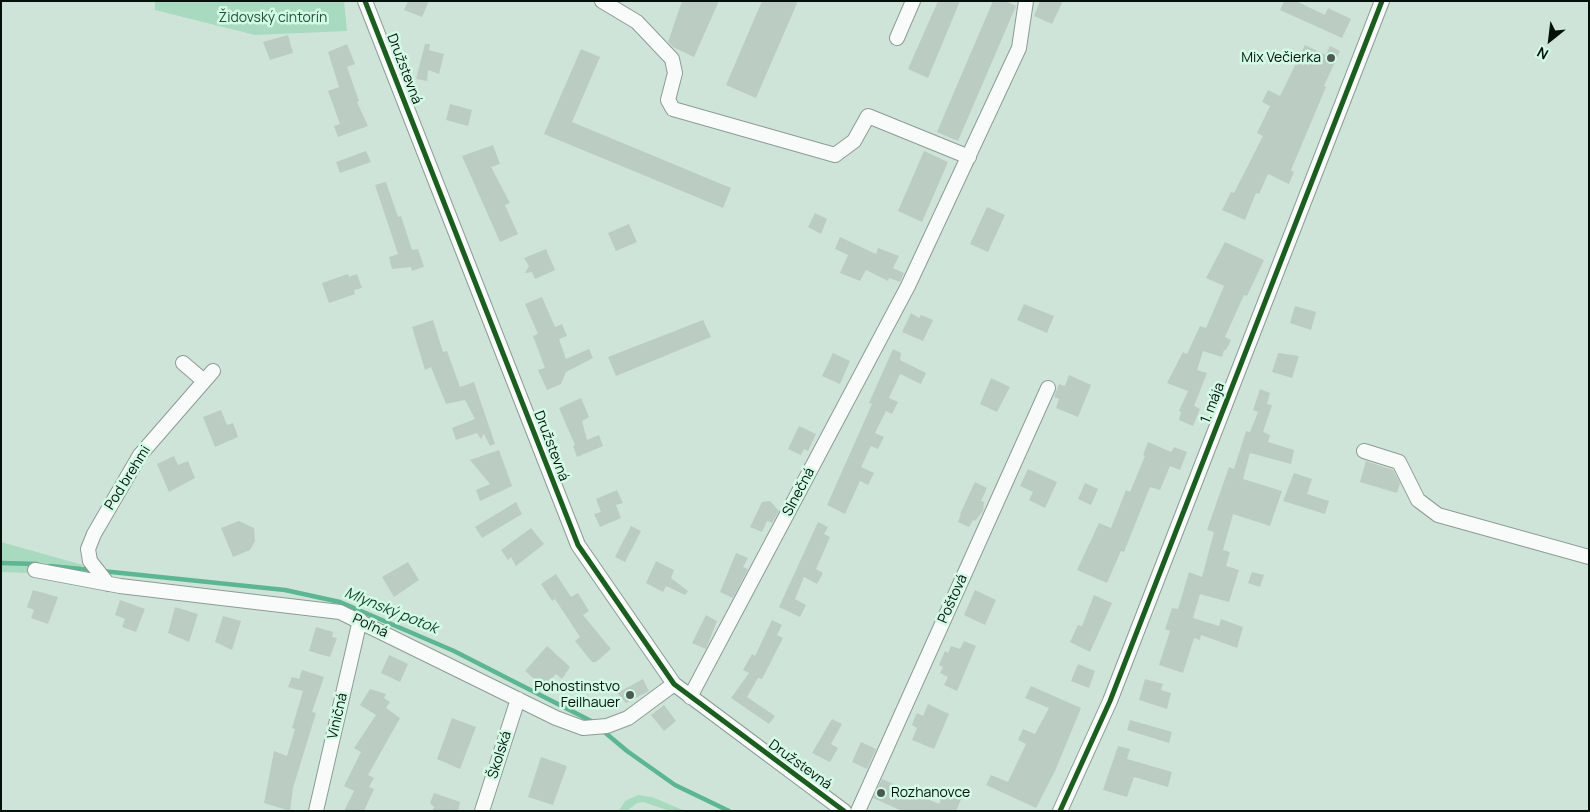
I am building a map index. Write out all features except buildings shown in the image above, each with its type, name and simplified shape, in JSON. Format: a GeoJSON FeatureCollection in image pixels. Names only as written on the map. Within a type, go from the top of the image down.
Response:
{"type":"FeatureCollection","features":[{"type":"Feature","properties":{"kind":"street","name":"Družstevná"},"geometry":{"type":"LineString","coordinates":[[365,1],[578,544],[674,684],[844,811]]}},
{"type":"Feature","properties":{"kind":"street"},"geometry":{"type":"LineString","coordinates":[[602,1],[637,22],[672,59],[675,73],[668,100],[674,109],[835,155],[854,141],[868,116],[969,157]]}},
{"type":"Feature","properties":{"kind":"street"},"geometry":{"type":"LineString","coordinates":[[896,38],[913,1]]}},
{"type":"Feature","properties":{"kind":"street","name":"Slnečná"},"geometry":{"type":"LineString","coordinates":[[690,697],[908,286],[1019,48],[1026,1]]}},
{"type":"Feature","properties":{"kind":"street","name":"1. mája"},"geometry":{"type":"LineString","coordinates":[[1060,811],[1110,702],[1382,1]]}},
{"type":"Feature","properties":{"kind":"street","name":"Pod brehmi"},"geometry":{"type":"LineString","coordinates":[[105,581],[90,561],[88,549],[94,534],[140,455],[208,376],[183,363]]}},
{"type":"Feature","properties":{"kind":"street","name":"Poštová"},"geometry":{"type":"LineString","coordinates":[[858,811],[1048,388]]}},
{"type":"Feature","properties":{"kind":"street"},"geometry":{"type":"LineString","coordinates":[[1364,451],[1399,462],[1418,500],[1438,515],[1589,558]]}},
{"type":"Feature","properties":{"kind":"street","name":"Poľná"},"geometry":{"type":"LineString","coordinates":[[35,570],[105,581],[340,609],[556,718],[583,728],[608,726],[628,718],[674,684]]}},
{"type":"Feature","properties":{"kind":"street","name":"Viničná"},"geometry":{"type":"LineString","coordinates":[[316,811],[360,620]]}},
{"type":"Feature","properties":{"kind":"street","name":"Školská"},"geometry":{"type":"LineString","coordinates":[[482,811],[518,699]]}},
{"type":"Feature","properties":{"kind":"green space","name":"Židovský cintorín"},"geometry":{"type":"Polygon","coordinates":[[[155,1],[344,1],[347,31],[255,35],[155,10],[155,1]]]}},
{"type":"Feature","properties":{"kind":"green space"},"geometry":{"type":"Polygon","coordinates":[[[1,542],[83,565],[74,575],[1,572],[1,542]]]}},
{"type":"Feature","properties":{"kind":"green space"},"geometry":{"type":"Polygon","coordinates":[[[638,795],[652,797],[685,811],[670,811],[643,802],[637,803],[627,811],[619,811],[625,801],[638,795]]]}},
{"type":"Feature","properties":{"kind":"waterway","name":"Mlynský potok"},"geometry":{"type":"LineString","coordinates":[[1,563],[37,564]]}},
{"type":"Feature","properties":{"kind":"waterway","name":"Mlynský potok"},"geometry":{"type":"LineString","coordinates":[[50,566],[92,570]]}},
{"type":"Feature","properties":{"kind":"waterway","name":"Mlynský potok"},"geometry":{"type":"LineString","coordinates":[[102,571],[285,590],[340,602],[454,651],[595,723]]}},
{"type":"Feature","properties":{"kind":"waterway","name":"Mlynský potok"},"geometry":{"type":"LineString","coordinates":[[602,730],[627,751],[675,785],[729,811]]}},
{"type":"Feature","properties":{"kind":"cycle path"},"geometry":{"type":"LineString","coordinates":[[365,1],[578,545],[674,684],[844,811]]}},
{"type":"Feature","properties":{"kind":"cycle path"},"geometry":{"type":"LineString","coordinates":[[1060,811],[1110,701],[1382,1]]}},
{"type":"Feature","properties":{"kind":"place","name":"Mix Večierka"},"geometry":{"type":"Point","coordinates":[1331,58]}},
{"type":"Feature","properties":{"kind":"place","name":"Pohostinstvo Feilhauer"},"geometry":{"type":"Point","coordinates":[630,695]}},
{"type":"Feature","properties":{"kind":"place","name":"Rozhanovce"},"geometry":{"type":"Point","coordinates":[881,793]}}]}
